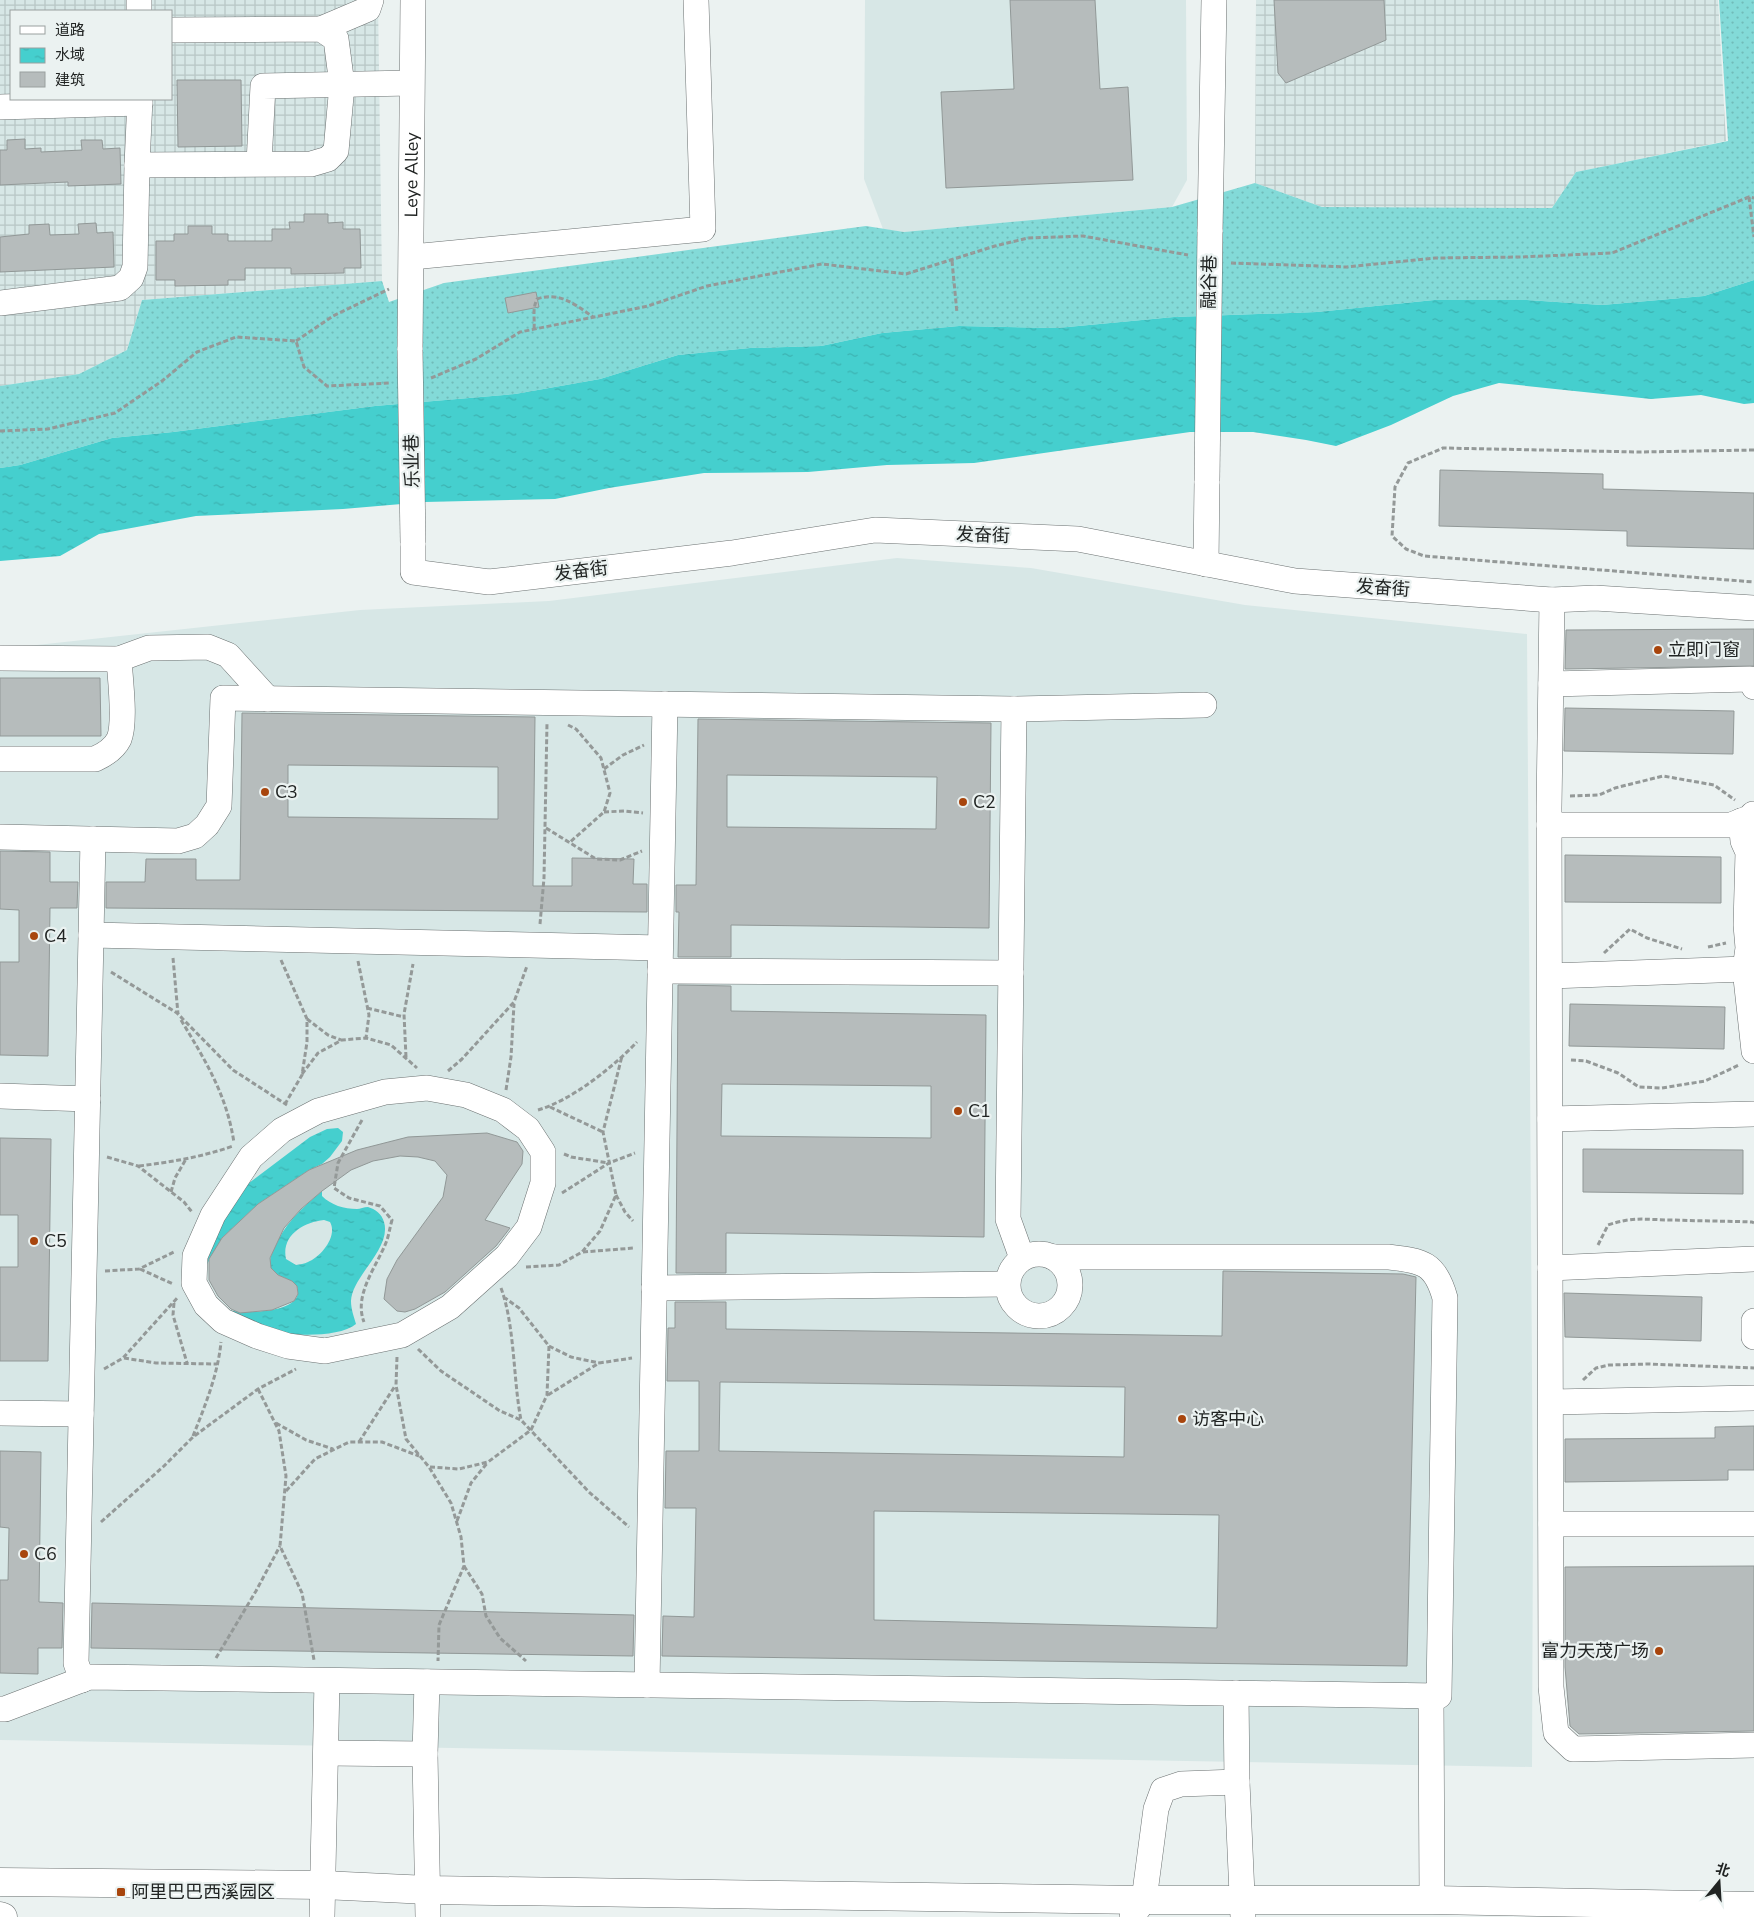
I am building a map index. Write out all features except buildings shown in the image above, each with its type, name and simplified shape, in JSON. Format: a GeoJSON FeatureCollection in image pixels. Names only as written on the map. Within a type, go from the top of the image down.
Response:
{"type":"FeatureCollection","features":[{"type":"Feature","properties":{"kind":"main road"},"geometry":{"type":"LineString","coordinates":[[0,1882],[323,1886],[1138,1908],[1242,1908],[1432,1900],[1754,1906]]}},
{"type":"Feature","properties":{"kind":"main road"},"geometry":{"type":"LineString","coordinates":[[1138,1908],[1200,1917]]}},
{"type":"Feature","properties":{"kind":"street"},"geometry":{"type":"LineString","coordinates":[[172,30],[321,29],[368,9],[371,0]]}},
{"type":"Feature","properties":{"kind":"street","name":"Leye Alley"},"geometry":{"type":"LineString","coordinates":[[410,350],[413,0]]}},
{"type":"Feature","properties":{"kind":"street"},"geometry":{"type":"LineString","coordinates":[[412,268],[703,229],[696,0]]}},
{"type":"Feature","properties":{"kind":"street","name":"融谷巷"},"geometry":{"type":"LineString","coordinates":[[1206,564],[1214,0]]}},
{"type":"Feature","properties":{"kind":"street"},"geometry":{"type":"LineString","coordinates":[[137,165],[311,164],[328,159],[336,151],[342,85],[336,39],[321,29]]}},
{"type":"Feature","properties":{"kind":"street"},"geometry":{"type":"LineString","coordinates":[[259,163],[263,86],[411,83]]}},
{"type":"Feature","properties":{"kind":"street"},"geometry":{"type":"LineString","coordinates":[[0,107],[140,101],[135,267],[131,278],[120,288],[0,303]]}},
{"type":"Feature","properties":{"kind":"street","name":"乐业巷"},"geometry":{"type":"LineString","coordinates":[[410,350],[413,572]]}},
{"type":"Feature","properties":{"kind":"street","name":"发奋街"},"geometry":{"type":"LineString","coordinates":[[413,572],[489,582],[732,553],[875,530],[1078,539],[1295,581],[1552,600],[1595,598],[1754,608]]}},
{"type":"Feature","properties":{"kind":"street"},"geometry":{"type":"LineString","coordinates":[[1552,600],[1549,796],[1550,1268],[1556,1402],[1551,1524],[1551,1687],[1556,1733],[1574,1749],[1754,1745]]}},
{"type":"Feature","properties":{"kind":"street"},"geometry":{"type":"LineString","coordinates":[[0,658],[119,659],[149,648],[208,647],[228,655],[268,699]]}},
{"type":"Feature","properties":{"kind":"street"},"geometry":{"type":"LineString","coordinates":[[0,759],[95,759],[107,754],[119,740],[121,723],[119,659]]}},
{"type":"Feature","properties":{"kind":"street"},"geometry":{"type":"LineString","coordinates":[[1551,684],[1750,679],[1754,687]]}},
{"type":"Feature","properties":{"kind":"street"},"geometry":{"type":"LineString","coordinates":[[0,837],[178,841],[195,836],[207,825],[219,806],[223,698],[547,709],[665,704],[1014,709],[1204,705]]}},
{"type":"Feature","properties":{"kind":"street"},"geometry":{"type":"LineString","coordinates":[[646,1685],[665,704]]}},
{"type":"Feature","properties":{"kind":"street"},"geometry":{"type":"LineString","coordinates":[[1014,709],[1008,1219],[1022,1258]]}},
{"type":"Feature","properties":{"kind":"street"},"geometry":{"type":"LineString","coordinates":[[1549,826],[1731,825],[1748,817]]}},
{"type":"Feature","properties":{"kind":"street"},"geometry":{"type":"LineString","coordinates":[[1748,817],[1743,841],[1748,852],[1748,948],[1745,970],[1750,1057]]}},
{"type":"Feature","properties":{"kind":"street"},"geometry":{"type":"LineString","coordinates":[[82,1680],[76,1663],[93,839]]}},
{"type":"Feature","properties":{"kind":"street"},"geometry":{"type":"LineString","coordinates":[[91,935],[535,945],[660,959],[1011,973]]}},
{"type":"Feature","properties":{"kind":"street"},"geometry":{"type":"LineString","coordinates":[[1550,976],[1745,970]]}},
{"type":"Feature","properties":{"kind":"street"},"geometry":{"type":"LineString","coordinates":[[429,1086],[466,1095],[508,1114],[528,1128],[543,1152],[543,1183],[529,1227],[507,1256],[450,1306],[400,1336],[325,1351],[288,1346],[257,1336],[223,1321],[190,1286],[195,1256],[213,1215],[238,1176],[251,1157],[282,1130],[318,1111],[375,1095],[429,1086]]}},
{"type":"Feature","properties":{"kind":"street"},"geometry":{"type":"LineString","coordinates":[[0,1096],[88,1099]]}},
{"type":"Feature","properties":{"kind":"street"},"geometry":{"type":"LineString","coordinates":[[1550,1119],[1754,1114]]}},
{"type":"Feature","properties":{"kind":"street"},"geometry":{"type":"LineString","coordinates":[[0,1709],[5,1709],[89,1677],[1439,1696],[1445,1298],[1440,1281],[1428,1266],[1410,1260],[1388,1257],[1053,1257],[1043,1254],[1032,1254],[1022,1258],[1014,1265],[1009,1274],[1007,1284],[1013,1302],[1028,1314],[1038,1316],[1057,1310],[1064,1303],[1068,1294],[1070,1283],[1067,1272],[1053,1257]]}},
{"type":"Feature","properties":{"kind":"street"},"geometry":{"type":"LineString","coordinates":[[1550,1268],[1754,1259]]}},
{"type":"Feature","properties":{"kind":"street"},"geometry":{"type":"LineString","coordinates":[[654,1288],[1007,1284]]}},
{"type":"Feature","properties":{"kind":"street"},"geometry":{"type":"LineString","coordinates":[[1754,1321],[1754,1337]]}},
{"type":"Feature","properties":{"kind":"street"},"geometry":{"type":"LineString","coordinates":[[1556,1402],[1754,1398]]}},
{"type":"Feature","properties":{"kind":"street"},"geometry":{"type":"LineString","coordinates":[[0,1413],[81,1414]]}},
{"type":"Feature","properties":{"kind":"street"},"geometry":{"type":"LineString","coordinates":[[1551,1524],[1754,1524]]}},
{"type":"Feature","properties":{"kind":"street"},"geometry":{"type":"LineString","coordinates":[[322,1680],[326,1753],[322,1917]]}},
{"type":"Feature","properties":{"kind":"street"},"geometry":{"type":"LineString","coordinates":[[428,1917],[425,1754],[432,1682]]}},
{"type":"Feature","properties":{"kind":"street"},"geometry":{"type":"LineString","coordinates":[[1236,1693],[1242,1908]]}},
{"type":"Feature","properties":{"kind":"street"},"geometry":{"type":"LineString","coordinates":[[1431,1696],[1432,1900]]}},
{"type":"Feature","properties":{"kind":"street"},"geometry":{"type":"LineString","coordinates":[[326,1753],[425,1754]]}},
{"type":"Feature","properties":{"kind":"street"},"geometry":{"type":"LineString","coordinates":[[1138,1908],[1156,1809],[1163,1790],[1181,1784],[1237,1782]]}},
{"type":"Feature","properties":{"kind":"path"},"geometry":{"type":"LineString","coordinates":[[1749,197],[1754,237]]}},
{"type":"Feature","properties":{"kind":"path"},"geometry":{"type":"LineString","coordinates":[[1228,263],[1347,267],[1435,258],[1612,253],[1749,197],[1754,198]]}},
{"type":"Feature","properties":{"kind":"path"},"geometry":{"type":"LineString","coordinates":[[423,381],[476,359],[520,332],[648,306],[707,286],[822,264],[906,274],[1028,238],[1083,236],[1189,256]]}},
{"type":"Feature","properties":{"kind":"path"},"geometry":{"type":"LineString","coordinates":[[952,261],[957,313]]}},
{"type":"Feature","properties":{"kind":"path"},"geometry":{"type":"LineString","coordinates":[[0,431],[48,429],[115,413],[162,381],[197,352],[236,338],[296,341],[412,268]]}},
{"type":"Feature","properties":{"kind":"path"},"geometry":{"type":"LineString","coordinates":[[534,329],[532,309],[537,299],[542,298],[556,296],[572,302],[594,317]]}},
{"type":"Feature","properties":{"kind":"path"},"geometry":{"type":"LineString","coordinates":[[296,341],[304,367],[326,386],[394,383]]}},
{"type":"Feature","properties":{"kind":"path"},"geometry":{"type":"LineString","coordinates":[[1754,450],[1639,452],[1443,448],[1408,463],[1395,487],[1392,536],[1406,549],[1424,556],[1754,582]]}},
{"type":"Feature","properties":{"kind":"path"},"geometry":{"type":"LineString","coordinates":[[547,709],[576,729],[601,758],[610,793],[604,812],[569,843]]}},
{"type":"Feature","properties":{"kind":"path"},"geometry":{"type":"LineString","coordinates":[[547,709],[544,887],[539,930],[514,1002],[508,1114],[549,1107],[598,1078],[659,1019]]}},
{"type":"Feature","properties":{"kind":"path"},"geometry":{"type":"LineString","coordinates":[[604,769],[623,755],[664,735]]}},
{"type":"Feature","properties":{"kind":"path"},"geometry":{"type":"LineString","coordinates":[[1549,796],[1599,795],[1615,788],[1663,776],[1714,785],[1735,799],[1748,817]]}},
{"type":"Feature","properties":{"kind":"path"},"geometry":{"type":"LineString","coordinates":[[545,828],[596,858],[620,860],[650,848],[663,827],[624,811],[604,812]]}},
{"type":"Feature","properties":{"kind":"path"},"geometry":{"type":"LineString","coordinates":[[1580,975],[1593,960],[1609,949],[1630,929],[1647,938],[1684,950]]}},
{"type":"Feature","properties":{"kind":"path"},"geometry":{"type":"LineString","coordinates":[[1702,948],[1719,946],[1747,935]]}},
{"type":"Feature","properties":{"kind":"path"},"geometry":{"type":"LineString","coordinates":[[172,937],[177,1014],[212,1073],[231,1121],[238,1176]]}},
{"type":"Feature","properties":{"kind":"path"},"geometry":{"type":"LineString","coordinates":[[272,939],[294,994],[307,1019],[328,1035],[342,1040]]}},
{"type":"Feature","properties":{"kind":"path"},"geometry":{"type":"LineString","coordinates":[[354,940],[369,1015],[366,1038]]}},
{"type":"Feature","properties":{"kind":"path"},"geometry":{"type":"LineString","coordinates":[[406,1058],[404,1017],[415,942]]}},
{"type":"Feature","properties":{"kind":"path"},"geometry":{"type":"LineString","coordinates":[[91,960],[177,1014],[233,1070],[306,1117]]}},
{"type":"Feature","properties":{"kind":"path"},"geometry":{"type":"LineString","coordinates":[[285,1104],[318,1053],[342,1040],[366,1038],[391,1045],[406,1058],[429,1086],[462,1059],[514,1002]]}},
{"type":"Feature","properties":{"kind":"path"},"geometry":{"type":"LineString","coordinates":[[367,1008],[404,1017]]}},
{"type":"Feature","properties":{"kind":"path"},"geometry":{"type":"LineString","coordinates":[[302,1075],[307,1042],[307,1019]]}},
{"type":"Feature","properties":{"kind":"path"},"geometry":{"type":"LineString","coordinates":[[521,1420],[504,1297],[494,1268],[559,1265],[582,1252],[600,1231],[616,1195],[603,1132],[622,1056]]}},
{"type":"Feature","properties":{"kind":"path"},"geometry":{"type":"LineString","coordinates":[[1550,1060],[1586,1061],[1618,1073],[1639,1087],[1662,1088],[1705,1081],[1750,1057]]}},
{"type":"Feature","properties":{"kind":"path"},"geometry":{"type":"LineString","coordinates":[[372,1342],[362,1316],[364,1288],[387,1239],[392,1220],[380,1206],[349,1198],[334,1188],[338,1163],[375,1095]]}},
{"type":"Feature","properties":{"kind":"path"},"geometry":{"type":"LineString","coordinates":[[549,1107],[603,1132]]}},
{"type":"Feature","properties":{"kind":"path"},"geometry":{"type":"LineString","coordinates":[[536,1141],[571,1157],[610,1163]]}},
{"type":"Feature","properties":{"kind":"path"},"geometry":{"type":"LineString","coordinates":[[138,1166],[187,1159],[234,1145]]}},
{"type":"Feature","properties":{"kind":"path"},"geometry":{"type":"LineString","coordinates":[[535,1208],[610,1163],[657,1145]]}},
{"type":"Feature","properties":{"kind":"path"},"geometry":{"type":"LineString","coordinates":[[87,1150],[138,1166],[184,1202],[206,1231],[187,1246],[139,1269]]}},
{"type":"Feature","properties":{"kind":"path"},"geometry":{"type":"LineString","coordinates":[[171,1192],[175,1178],[187,1159]]}},
{"type":"Feature","properties":{"kind":"path"},"geometry":{"type":"LineString","coordinates":[[1589,1266],[1608,1225],[1620,1220],[1642,1218],[1754,1223]]}},
{"type":"Feature","properties":{"kind":"path"},"geometry":{"type":"LineString","coordinates":[[582,1252],[621,1247],[655,1248]]}},
{"type":"Feature","properties":{"kind":"path"},"geometry":{"type":"LineString","coordinates":[[82,1382],[123,1358],[190,1286],[139,1269],[84,1272]]}},
{"type":"Feature","properties":{"kind":"path"},"geometry":{"type":"LineString","coordinates":[[504,1297],[519,1308],[549,1346],[571,1357],[599,1364]]}},
{"type":"Feature","properties":{"kind":"path"},"geometry":{"type":"LineString","coordinates":[[174,1301],[173,1315],[187,1362]]}},
{"type":"Feature","properties":{"kind":"path"},"geometry":{"type":"LineString","coordinates":[[193,1436],[206,1404],[218,1364],[223,1321]]}},
{"type":"Feature","properties":{"kind":"path"},"geometry":{"type":"LineString","coordinates":[[400,1336],[396,1385],[406,1438],[429,1467],[451,1503],[461,1538],[464,1566],[482,1594],[486,1616],[500,1638],[548,1684]]}},
{"type":"Feature","properties":{"kind":"path"},"geometry":{"type":"LineString","coordinates":[[400,1336],[441,1371],[500,1411],[521,1420],[589,1492],[649,1544]]}},
{"type":"Feature","properties":{"kind":"path"},"geometry":{"type":"LineString","coordinates":[[456,1522],[471,1483],[488,1462],[531,1430],[547,1395],[549,1346]]}},
{"type":"Feature","properties":{"kind":"path"},"geometry":{"type":"LineString","coordinates":[[547,1395],[599,1364],[653,1355]]}},
{"type":"Feature","properties":{"kind":"path"},"geometry":{"type":"LineString","coordinates":[[123,1358],[156,1363],[218,1364]]}},
{"type":"Feature","properties":{"kind":"path"},"geometry":{"type":"LineString","coordinates":[[1556,1402],[1596,1368],[1609,1365],[1648,1364],[1754,1368]]}},
{"type":"Feature","properties":{"kind":"path"},"geometry":{"type":"LineString","coordinates":[[78,1542],[164,1466],[193,1436],[258,1389],[297,1369]]}},
{"type":"Feature","properties":{"kind":"path"},"geometry":{"type":"LineString","coordinates":[[359,1442],[396,1385]]}},
{"type":"Feature","properties":{"kind":"path"},"geometry":{"type":"LineString","coordinates":[[203,1679],[256,1591],[280,1546],[286,1476],[279,1431],[258,1389]]}},
{"type":"Feature","properties":{"kind":"path"},"geometry":{"type":"LineString","coordinates":[[274,1422],[306,1440],[334,1450]]}},
{"type":"Feature","properties":{"kind":"path"},"geometry":{"type":"LineString","coordinates":[[285,1492],[315,1459],[349,1442],[382,1442],[420,1456]]}},
{"type":"Feature","properties":{"kind":"path"},"geometry":{"type":"LineString","coordinates":[[429,1467],[459,1469],[488,1462]]}},
{"type":"Feature","properties":{"kind":"path"},"geometry":{"type":"LineString","coordinates":[[280,1546],[302,1593],[322,1680]]}},
{"type":"Feature","properties":{"kind":"path"},"geometry":{"type":"LineString","coordinates":[[432,1682],[439,1625],[464,1566]]}},
{"type":"Feature","properties":{"kind":"shaded area"},"geometry":{"type":"Polygon","coordinates":[[[0,0],[378,0],[382,281],[142,300],[127,350],[79,374],[0,386],[0,0]]]}},
{"type":"Feature","properties":{"kind":"shaded area"},"geometry":{"type":"Polygon","coordinates":[[[865,0],[1186,0],[1187,180],[1172,207],[904,232],[883,229],[864,179],[865,0]]]}},
{"type":"Feature","properties":{"kind":"shaded area"},"geometry":{"type":"Polygon","coordinates":[[[1256,0],[1718,0],[1726,141],[1576,172],[1552,208],[1322,207],[1255,183],[1256,0]]]}},
{"type":"Feature","properties":{"kind":"shaded area"},"geometry":{"type":"Polygon","coordinates":[[[1719,0],[1754,0],[1754,280],[1704,296],[1602,305],[1527,300],[1434,300],[1317,312],[1174,317],[1057,328],[959,326],[882,333],[821,346],[750,348],[678,355],[600,379],[515,394],[375,406],[112,438],[20,465],[0,468],[0,386],[79,374],[127,350],[142,300],[382,281],[389,302],[444,283],[866,226],[904,232],[1172,207],[1255,183],[1322,207],[1552,208],[1576,172],[1728,141],[1719,0]]]}},
{"type":"Feature","properties":{"kind":"shaded area"},"geometry":{"type":"Polygon","coordinates":[[[897,558],[1031,568],[1245,605],[1527,634],[1533,1520],[1532,1767],[0,1740],[0,649],[360,610],[549,601],[897,558]]]}},
{"type":"Feature","properties":{"kind":"water"},"geometry":{"type":"Polygon","coordinates":[[[1754,280],[1754,403],[1744,404],[1701,395],[1651,399],[1499,383],[1453,396],[1391,425],[1336,446],[1253,432],[1190,432],[974,463],[887,465],[808,472],[704,473],[609,488],[555,499],[425,502],[343,509],[196,516],[99,534],[60,556],[0,561],[0,468],[20,465],[112,438],[375,406],[515,394],[600,379],[678,355],[750,348],[821,346],[882,333],[959,326],[1057,328],[1174,317],[1317,312],[1434,300],[1527,300],[1602,305],[1704,296],[1754,280]]]}},
{"type":"Feature","properties":{"kind":"water"},"geometry":{"type":"Polygon","coordinates":[[[338,1128],[343,1132],[342,1141],[330,1157],[258,1204],[222,1238],[206,1266],[212,1234],[245,1186],[310,1137],[327,1129],[338,1128]]]}},
{"type":"Feature","properties":{"kind":"water"},"geometry":{"type":"Polygon","coordinates":[[[322,1191],[322,1196],[338,1206],[352,1209],[371,1208],[380,1214],[384,1222],[385,1232],[382,1242],[353,1291],[351,1304],[356,1324],[348,1329],[327,1334],[302,1335],[279,1333],[265,1330],[228,1310],[245,1312],[268,1310],[288,1305],[295,1300],[298,1293],[295,1284],[274,1272],[270,1265],[270,1259],[285,1229],[322,1191]],[[324,1220],[316,1221],[301,1227],[295,1232],[287,1243],[286,1259],[296,1265],[306,1263],[318,1256],[330,1239],[332,1228],[330,1222],[324,1220]]]}},
{"type":"Feature","properties":{"kind":"place","name":"立即门窗"},"geometry":{"type":"Point","coordinates":[1658,650]}},
{"type":"Feature","properties":{"kind":"place","name":"C3"},"geometry":{"type":"Point","coordinates":[265,792]}},
{"type":"Feature","properties":{"kind":"place","name":"C2"},"geometry":{"type":"Point","coordinates":[963,802]}},
{"type":"Feature","properties":{"kind":"place","name":"C4"},"geometry":{"type":"Point","coordinates":[34,936]}},
{"type":"Feature","properties":{"kind":"place","name":"C1"},"geometry":{"type":"Point","coordinates":[958,1111]}},
{"type":"Feature","properties":{"kind":"place","name":"C5"},"geometry":{"type":"Point","coordinates":[34,1241]}},
{"type":"Feature","properties":{"kind":"place","name":"访客中心"},"geometry":{"type":"Point","coordinates":[1182,1419]}},
{"type":"Feature","properties":{"kind":"place","name":"C6"},"geometry":{"type":"Point","coordinates":[24,1554]}},
{"type":"Feature","properties":{"kind":"place","name":"富力天茂广场"},"geometry":{"type":"Point","coordinates":[1659,1651]}},
{"type":"Feature","properties":{"kind":"place","name":"阿里巴巴西溪园区"},"geometry":{"type":"Point","coordinates":[121,1892]}}]}
